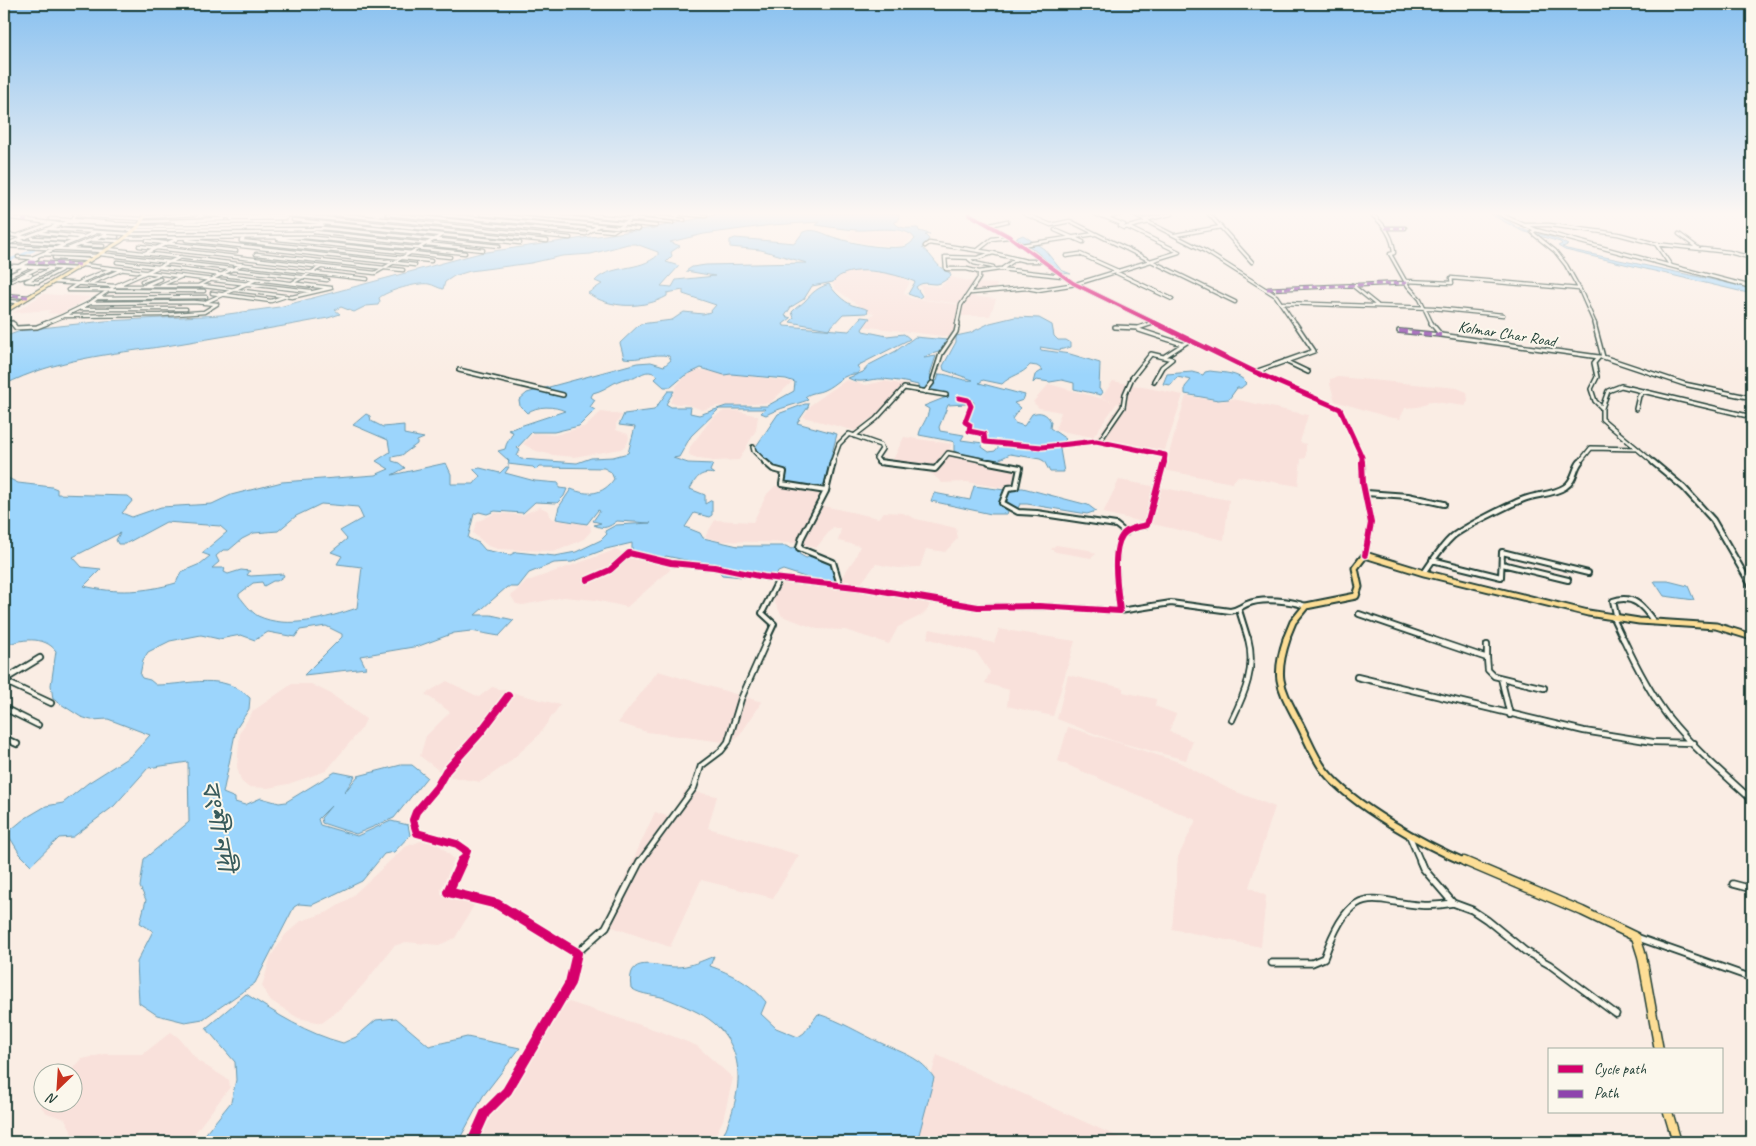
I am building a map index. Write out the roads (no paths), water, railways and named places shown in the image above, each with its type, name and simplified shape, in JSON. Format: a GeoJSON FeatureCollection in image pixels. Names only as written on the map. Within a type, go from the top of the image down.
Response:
{"type":"FeatureCollection","features":[{"type":"Feature","properties":{"kind":"highway"},"geometry":{"type":"LineString","coordinates":[[4,312],[77,269]]}},
{"type":"Feature","properties":{"kind":"main road"},"geometry":{"type":"LineString","coordinates":[[1659,1048],[1636,937],[1582,911],[1463,861],[1408,833],[1363,804],[1334,781],[1314,754],[1284,695],[1279,680],[1285,639],[1290,627],[1306,606],[1356,596],[1359,587],[1355,568],[1365,555],[1422,572],[1615,618],[1716,626],[1752,637]]}},
{"type":"Feature","properties":{"kind":"main road"},"geometry":{"type":"LineString","coordinates":[[1669,1114],[1677,1142]]}},
{"type":"Feature","properties":{"kind":"street"},"geometry":{"type":"LineString","coordinates":[[4,273],[16,267]]}},
{"type":"Feature","properties":{"kind":"street"},"geometry":{"type":"LineString","coordinates":[[4,278],[26,267]]}},
{"type":"Feature","properties":{"kind":"street"},"geometry":{"type":"LineString","coordinates":[[4,284],[39,267]]}},
{"type":"Feature","properties":{"kind":"street"},"geometry":{"type":"LineString","coordinates":[[44,267],[77,269]]}},
{"type":"Feature","properties":{"kind":"street"},"geometry":{"type":"LineString","coordinates":[[109,267],[315,292]]}},
{"type":"Feature","properties":{"kind":"street"},"geometry":{"type":"LineString","coordinates":[[154,267],[331,288],[271,301],[212,293]]}},
{"type":"Feature","properties":{"kind":"street"},"geometry":{"type":"LineString","coordinates":[[218,267],[327,280]]}},
{"type":"Feature","properties":{"kind":"street"},"geometry":{"type":"LineString","coordinates":[[198,286],[236,267]]}},
{"type":"Feature","properties":{"kind":"street"},"geometry":{"type":"LineString","coordinates":[[274,267],[367,279]]}},
{"type":"Feature","properties":{"kind":"street"},"geometry":{"type":"LineString","coordinates":[[292,283],[321,267]]}},
{"type":"Feature","properties":{"kind":"street"},"geometry":{"type":"LineString","coordinates":[[326,267],[375,273],[384,268]]}},
{"type":"Feature","properties":{"kind":"street"},"geometry":{"type":"LineString","coordinates":[[379,267],[403,270]]}},
{"type":"Feature","properties":{"kind":"street"},"geometry":{"type":"LineString","coordinates":[[946,267],[970,269],[979,272],[994,268],[1004,268],[1040,275],[1062,276]]}},
{"type":"Feature","properties":{"kind":"street"},"geometry":{"type":"LineString","coordinates":[[1050,267],[1076,284],[1255,372],[1340,410],[1362,457],[1363,484],[1371,523],[1365,555]]}},
{"type":"Feature","properties":{"kind":"street"},"geometry":{"type":"LineString","coordinates":[[1107,267],[1172,299]]}},
{"type":"Feature","properties":{"kind":"street"},"geometry":{"type":"LineString","coordinates":[[971,293],[1027,288],[1038,290],[1076,284],[1130,267]]}},
{"type":"Feature","properties":{"kind":"street"},"geometry":{"type":"LineString","coordinates":[[1163,267],[1235,302]]}},
{"type":"Feature","properties":{"kind":"street"},"geometry":{"type":"LineString","coordinates":[[1230,267],[1267,289],[1283,303],[1314,351],[1255,372]]}},
{"type":"Feature","properties":{"kind":"street","name":"Kolmar Char Road"},"geometry":{"type":"LineString","coordinates":[[1398,267],[1406,282],[1420,298],[1431,326],[1441,335],[1601,357]]}},
{"type":"Feature","properties":{"kind":"street"},"geometry":{"type":"LineString","coordinates":[[1566,267],[1579,289],[1597,329],[1601,357]]}},
{"type":"Feature","properties":{"kind":"street"},"geometry":{"type":"LineString","coordinates":[[1677,267],[1752,286]]}},
{"type":"Feature","properties":{"kind":"street"},"geometry":{"type":"LineString","coordinates":[[17,278],[48,268]]}},
{"type":"Feature","properties":{"kind":"street"},"geometry":{"type":"LineString","coordinates":[[53,268],[26,281],[38,282],[64,269]]}},
{"type":"Feature","properties":{"kind":"street"},"geometry":{"type":"LineString","coordinates":[[113,268],[68,290],[204,292]]}},
{"type":"Feature","properties":{"kind":"street"},"geometry":{"type":"LineString","coordinates":[[4,321],[13,323],[16,328],[30,327],[63,316],[90,303],[115,286],[157,268]]}},
{"type":"Feature","properties":{"kind":"street"},"geometry":{"type":"LineString","coordinates":[[204,303],[278,268]]}},
{"type":"Feature","properties":{"kind":"street"},"geometry":{"type":"LineString","coordinates":[[89,284],[123,269]]}},
{"type":"Feature","properties":{"kind":"street"},"geometry":{"type":"LineString","coordinates":[[933,379],[941,354],[956,332],[961,304],[971,293],[979,278],[979,272]]}},
{"type":"Feature","properties":{"kind":"street"},"geometry":{"type":"LineString","coordinates":[[24,275],[31,275]]}},
{"type":"Feature","properties":{"kind":"street"},"geometry":{"type":"LineString","coordinates":[[151,282],[142,281],[157,276]]}},
{"type":"Feature","properties":{"kind":"street"},"geometry":{"type":"LineString","coordinates":[[160,286],[182,276]]}},
{"type":"Feature","properties":{"kind":"street"},"geometry":{"type":"LineString","coordinates":[[144,286],[160,278]]}},
{"type":"Feature","properties":{"kind":"street"},"geometry":{"type":"LineString","coordinates":[[1267,289],[1406,282],[1451,283],[1451,278],[1579,289]]}},
{"type":"Feature","properties":{"kind":"street"},"geometry":{"type":"LineString","coordinates":[[54,282],[115,286],[198,286],[288,296]]}},
{"type":"Feature","properties":{"kind":"street"},"geometry":{"type":"LineString","coordinates":[[1352,285],[1378,306]]}},
{"type":"Feature","properties":{"kind":"street"},"geometry":{"type":"LineString","coordinates":[[91,316],[131,286]]}},
{"type":"Feature","properties":{"kind":"street"},"geometry":{"type":"LineString","coordinates":[[278,291],[283,288]]}},
{"type":"Feature","properties":{"kind":"street"},"geometry":{"type":"LineString","coordinates":[[4,295],[29,297]]}},
{"type":"Feature","properties":{"kind":"street"},"geometry":{"type":"LineString","coordinates":[[98,298],[206,297]]}},
{"type":"Feature","properties":{"kind":"street"},"geometry":{"type":"LineString","coordinates":[[4,301],[20,302]]}},
{"type":"Feature","properties":{"kind":"street"},"geometry":{"type":"LineString","coordinates":[[63,316],[204,312],[217,304],[90,303]]}},
{"type":"Feature","properties":{"kind":"street"},"geometry":{"type":"LineString","coordinates":[[1283,303],[1425,307],[1503,315]]}},
{"type":"Feature","properties":{"kind":"street"},"geometry":{"type":"LineString","coordinates":[[79,309],[186,309]]}},
{"type":"Feature","properties":{"kind":"street"},"geometry":{"type":"LineString","coordinates":[[1115,327],[1138,328],[1156,322]]}},
{"type":"Feature","properties":{"kind":"street"},"geometry":{"type":"LineString","coordinates":[[1139,330],[1182,344]]}},
{"type":"Feature","properties":{"kind":"street"},"geometry":{"type":"LineString","coordinates":[[1399,331],[1441,335]]}},
{"type":"Feature","properties":{"kind":"street"},"geometry":{"type":"LineString","coordinates":[[1165,356],[1190,340]]}},
{"type":"Feature","properties":{"kind":"street"},"geometry":{"type":"LineString","coordinates":[[1099,442],[1123,407],[1122,403],[1128,384],[1146,358],[1151,354],[1172,359],[1162,367],[1154,381]]}},
{"type":"Feature","properties":{"kind":"street"},"geometry":{"type":"LineString","coordinates":[[1601,357],[1687,384],[1752,398]]}},
{"type":"Feature","properties":{"kind":"street"},"geometry":{"type":"LineString","coordinates":[[1601,357],[1594,363],[1597,377],[1591,389],[1595,401],[1602,408]]}},
{"type":"Feature","properties":{"kind":"street"},"geometry":{"type":"LineString","coordinates":[[1285,361],[1308,372]]}},
{"type":"Feature","properties":{"kind":"street"},"geometry":{"type":"LineString","coordinates":[[459,370],[563,396]]}},
{"type":"Feature","properties":{"kind":"street"},"geometry":{"type":"LineString","coordinates":[[925,392],[932,384]]}},
{"type":"Feature","properties":{"kind":"street"},"geometry":{"type":"LineString","coordinates":[[1752,417],[1644,391],[1614,387],[1608,392],[1607,399],[1602,408],[1602,419],[1684,488],[1713,520],[1752,587]]}},
{"type":"Feature","properties":{"kind":"street"},"geometry":{"type":"LineString","coordinates":[[854,436],[876,419],[904,388],[946,396]]}},
{"type":"Feature","properties":{"kind":"street"},"geometry":{"type":"LineString","coordinates":[[1636,409],[1639,396],[1644,391]]}},
{"type":"Feature","properties":{"kind":"street"},"geometry":{"type":"LineString","coordinates":[[959,398],[968,400],[971,406],[966,422],[970,425],[969,431],[984,434],[985,442],[1042,447],[1099,442],[1165,455],[1162,477],[1156,488],[1147,525],[1126,532],[1121,536],[1118,544],[1115,577],[1120,612]]}},
{"type":"Feature","properties":{"kind":"street"},"geometry":{"type":"LineString","coordinates":[[840,585],[840,576],[833,562],[799,548],[802,537],[826,491],[833,468],[833,456],[844,436],[854,436],[880,445],[882,449],[876,458],[880,464],[935,469],[948,453],[1020,468],[1016,486],[1008,488],[1002,503],[1005,508],[1030,514],[1037,513],[1116,526],[1126,532]]}},
{"type":"Feature","properties":{"kind":"street"},"geometry":{"type":"LineString","coordinates":[[753,447],[754,451],[774,469],[784,472],[782,484],[826,491]]}},
{"type":"Feature","properties":{"kind":"street"},"geometry":{"type":"LineString","coordinates":[[1422,572],[1454,535],[1525,499],[1545,495],[1566,487],[1576,474],[1577,466],[1592,448],[1638,449]]}},
{"type":"Feature","properties":{"kind":"street"},"geometry":{"type":"LineString","coordinates":[[1366,493],[1408,496],[1444,504]]}},
{"type":"Feature","properties":{"kind":"street"},"geometry":{"type":"LineString","coordinates":[[1432,560],[1501,577],[1502,552],[1588,573]]}},
{"type":"Feature","properties":{"kind":"street"},"geometry":{"type":"LineString","coordinates":[[587,580],[610,570],[628,553],[671,563],[714,567],[779,579],[840,585],[978,607],[1039,606],[1120,612],[1170,603],[1239,610]]}},
{"type":"Feature","properties":{"kind":"street"},"geometry":{"type":"LineString","coordinates":[[1502,564],[1568,580]]}},
{"type":"Feature","properties":{"kind":"street"},"geometry":{"type":"LineString","coordinates":[[472,1142],[485,1113],[507,1091],[548,1017],[570,983],[577,953],[606,927],[642,857],[666,828],[694,788],[701,766],[721,751],[728,742],[741,699],[774,624],[762,613],[779,579]]}},
{"type":"Feature","properties":{"kind":"street"},"geometry":{"type":"LineString","coordinates":[[1654,622],[1642,604],[1633,599],[1622,598],[1612,601],[1615,618],[1644,681],[1670,718],[1722,773],[1752,800]]}},
{"type":"Feature","properties":{"kind":"street"},"geometry":{"type":"LineString","coordinates":[[1239,610],[1245,604],[1253,602],[1306,606]]}},
{"type":"Feature","properties":{"kind":"street"},"geometry":{"type":"LineString","coordinates":[[1232,720],[1248,688],[1253,659],[1250,643],[1239,610]]}},
{"type":"Feature","properties":{"kind":"street"},"geometry":{"type":"LineString","coordinates":[[1359,614],[1487,658]]}},
{"type":"Feature","properties":{"kind":"street"},"geometry":{"type":"LineString","coordinates":[[1487,645],[1486,665],[1491,674],[1544,688]]}},
{"type":"Feature","properties":{"kind":"street"},"geometry":{"type":"LineString","coordinates":[[4,680],[40,658]]}},
{"type":"Feature","properties":{"kind":"street"},"geometry":{"type":"LineString","coordinates":[[1357,677],[1584,731],[1653,742],[1694,743]]}},
{"type":"Feature","properties":{"kind":"street"},"geometry":{"type":"LineString","coordinates":[[1501,678],[1510,714]]}},
{"type":"Feature","properties":{"kind":"street"},"geometry":{"type":"LineString","coordinates":[[4,680],[51,703]]}},
{"type":"Feature","properties":{"kind":"street"},"geometry":{"type":"LineString","coordinates":[[508,696],[416,812],[413,826],[417,833],[457,844],[467,851],[448,892],[497,904],[577,953]]}},
{"type":"Feature","properties":{"kind":"street"},"geometry":{"type":"LineString","coordinates":[[4,708],[38,725]]}},
{"type":"Feature","properties":{"kind":"street"},"geometry":{"type":"LineString","coordinates":[[4,738],[17,744]]}},
{"type":"Feature","properties":{"kind":"street"},"geometry":{"type":"LineString","coordinates":[[1408,833],[1423,868],[1452,903],[1472,910],[1487,920],[1525,951],[1550,965],[1616,1014]]}},
{"type":"Feature","properties":{"kind":"street"},"geometry":{"type":"LineString","coordinates":[[1733,884],[1752,889]]}},
{"type":"Feature","properties":{"kind":"street"},"geometry":{"type":"LineString","coordinates":[[1272,963],[1312,963],[1324,958],[1341,918],[1354,903],[1375,898],[1413,906],[1434,907],[1452,903]]}},
{"type":"Feature","properties":{"kind":"street"},"geometry":{"type":"LineString","coordinates":[[1636,937],[1752,978]]}},
{"type":"Feature","properties":{"kind":"water"},"geometry":{"type":"Polygon","coordinates":[[[426,267],[497,267],[470,271],[454,276],[445,282],[443,289],[431,284],[418,284],[402,288],[383,295],[379,298],[378,305],[366,306],[354,312],[341,307],[335,310],[340,314],[328,318],[63,363],[23,376],[4,385],[4,337],[23,330],[105,321],[221,315],[279,307],[426,267]]]}},
{"type":"Feature","properties":{"kind":"water","name":"বংশী নদী"},"geometry":{"type":"Polygon","coordinates":[[[628,267],[678,267],[661,286],[672,287],[676,280],[715,276],[686,271],[691,267],[940,267],[950,273],[951,276],[938,284],[925,283],[918,285],[916,287],[922,296],[919,298],[908,294],[915,282],[896,275],[872,271],[849,272],[833,282],[812,286],[804,299],[791,307],[785,316],[791,318],[783,324],[784,326],[849,331],[861,317],[870,318],[862,329],[863,331],[887,336],[904,334],[910,339],[857,366],[860,370],[857,374],[848,375],[824,390],[807,395],[805,397],[808,400],[781,408],[766,415],[761,413],[765,409],[719,409],[691,436],[679,457],[673,458],[688,463],[713,464],[710,471],[714,474],[709,473],[699,476],[690,489],[705,495],[705,504],[712,500],[712,515],[709,517],[694,513],[685,527],[700,533],[703,538],[738,546],[786,546],[791,549],[797,546],[802,548],[799,554],[806,558],[820,554],[834,562],[840,571],[833,582],[808,578],[783,570],[778,572],[773,580],[722,575],[715,566],[666,556],[659,560],[632,550],[632,543],[606,549],[572,562],[554,563],[529,573],[518,587],[507,587],[475,615],[491,615],[514,620],[499,636],[471,631],[454,633],[419,646],[360,656],[366,668],[304,675],[342,637],[342,634],[326,626],[300,630],[295,637],[268,632],[255,640],[241,635],[219,639],[201,635],[170,641],[148,652],[143,660],[140,675],[156,685],[206,681],[217,682],[239,690],[250,698],[249,709],[236,729],[223,793],[235,798],[235,802],[245,805],[261,798],[279,803],[286,802],[335,772],[355,776],[344,793],[358,776],[401,765],[412,765],[427,777],[394,818],[356,834],[322,823],[321,818],[331,806],[318,819],[320,825],[357,836],[391,821],[408,825],[410,835],[394,852],[384,854],[362,881],[312,905],[299,904],[294,907],[255,983],[203,1019],[185,1022],[157,1015],[139,1003],[137,962],[153,931],[140,923],[146,900],[140,887],[144,859],[189,822],[188,762],[148,768],[114,806],[73,837],[59,838],[31,865],[20,854],[7,833],[24,819],[46,806],[63,803],[88,783],[132,755],[150,735],[108,719],[91,720],[81,717],[53,699],[51,685],[56,651],[45,642],[24,640],[4,646],[4,476],[18,483],[52,487],[57,489],[57,494],[128,496],[133,500],[122,513],[132,517],[161,507],[212,504],[231,495],[282,482],[375,475],[389,469],[376,461],[390,452],[388,440],[353,425],[366,414],[370,416],[371,421],[383,427],[404,425],[404,434],[424,438],[417,441],[417,444],[402,455],[392,457],[392,461],[399,463],[405,468],[392,475],[446,463],[451,474],[451,484],[474,484],[480,476],[473,469],[480,468],[500,473],[506,467],[509,467],[505,473],[535,481],[559,483],[559,488],[567,489],[564,496],[557,503],[535,502],[523,513],[495,511],[487,514],[479,512],[474,514],[468,538],[479,543],[485,550],[510,555],[516,552],[555,556],[576,552],[601,540],[607,534],[605,531],[616,525],[651,523],[617,521],[604,528],[594,525],[601,523],[593,521],[600,511],[598,510],[587,524],[556,519],[559,507],[571,489],[583,493],[595,493],[605,488],[614,479],[611,472],[604,468],[539,467],[536,470],[533,467],[508,464],[509,461],[498,451],[505,449],[513,432],[508,430],[565,411],[546,407],[531,410],[527,413],[520,406],[519,400],[527,393],[637,363],[651,362],[664,366],[671,360],[669,356],[657,355],[630,359],[624,358],[620,343],[640,324],[672,320],[684,312],[703,314],[710,312],[716,305],[683,294],[683,290],[667,293],[667,296],[658,300],[638,305],[606,302],[588,293],[602,284],[595,281],[601,276],[628,267]],[[701,368],[684,376],[671,387],[664,387],[655,379],[658,376],[651,372],[645,372],[634,378],[622,379],[593,393],[591,397],[595,400],[590,407],[595,410],[579,426],[554,432],[532,432],[517,448],[520,450],[517,456],[521,459],[577,463],[591,458],[613,457],[628,453],[635,427],[619,425],[624,414],[654,410],[668,391],[674,391],[666,404],[671,407],[691,407],[690,413],[699,415],[726,406],[767,406],[794,391],[795,382],[786,379],[724,375],[701,368]],[[321,504],[296,516],[278,531],[254,533],[242,539],[229,550],[223,550],[216,556],[219,562],[212,568],[225,568],[224,572],[228,574],[241,570],[250,571],[247,575],[251,576],[283,574],[284,576],[277,581],[264,586],[262,582],[253,583],[239,594],[258,616],[282,622],[308,621],[357,608],[362,567],[337,564],[342,556],[331,552],[347,539],[340,531],[363,518],[358,507],[321,504]],[[166,522],[125,544],[118,544],[116,540],[120,533],[73,557],[82,567],[101,569],[84,586],[96,589],[130,591],[176,583],[181,572],[200,564],[210,556],[202,553],[227,532],[220,526],[166,522]]]}},
{"type":"Feature","properties":{"kind":"water"},"geometry":{"type":"Polygon","coordinates":[[[1055,267],[1059,267],[1071,274],[1061,273],[1055,267]]]}},
{"type":"Feature","properties":{"kind":"water"},"geometry":{"type":"Polygon","coordinates":[[[1639,267],[1655,267],[1752,288],[1752,294],[1639,267]]]}},
{"type":"Feature","properties":{"kind":"water"},"geometry":{"type":"Polygon","coordinates":[[[829,284],[842,299],[852,305],[868,310],[867,313],[843,314],[829,329],[790,322],[794,318],[792,312],[794,310],[821,287],[829,284]]]}},
{"type":"Feature","properties":{"kind":"water"},"geometry":{"type":"Polygon","coordinates":[[[1015,317],[1039,318],[1052,325],[1054,336],[1058,340],[1066,340],[1071,343],[1071,347],[1059,350],[1040,347],[1041,350],[1070,354],[1100,363],[1099,389],[1103,392],[1101,395],[1074,389],[1074,383],[1062,380],[1050,382],[1036,380],[1033,383],[1035,375],[1043,370],[1037,366],[1030,365],[1024,371],[1002,384],[983,380],[979,383],[1025,395],[1023,400],[1014,403],[1020,408],[1012,419],[1015,423],[1024,426],[1032,414],[1043,414],[1051,422],[1050,428],[1066,439],[1063,442],[1043,446],[988,441],[985,433],[971,430],[972,424],[969,422],[974,402],[968,398],[958,396],[957,398],[967,402],[966,404],[948,405],[939,427],[940,431],[964,435],[961,440],[983,443],[982,447],[989,452],[995,451],[1000,445],[1036,449],[1056,446],[1060,449],[1064,472],[1050,472],[1044,461],[1040,459],[1010,454],[998,460],[957,453],[954,451],[954,442],[919,435],[929,409],[924,406],[949,396],[931,389],[935,384],[933,382],[925,390],[918,389],[918,385],[896,381],[878,379],[857,381],[848,378],[863,372],[869,365],[896,351],[915,337],[947,340],[948,342],[942,351],[924,358],[936,356],[930,374],[932,380],[937,381],[939,374],[973,380],[944,370],[943,366],[956,342],[956,336],[970,333],[990,323],[1015,317]]]}},
{"type":"Feature","properties":{"kind":"water"},"geometry":{"type":"Polygon","coordinates":[[[1192,372],[1203,375],[1205,372],[1235,375],[1247,383],[1241,388],[1237,388],[1229,399],[1218,400],[1185,394],[1185,387],[1191,380],[1177,377],[1171,385],[1163,384],[1167,374],[1192,372]]]}},
{"type":"Feature","properties":{"kind":"water"},"geometry":{"type":"Polygon","coordinates":[[[809,404],[797,423],[837,434],[824,484],[821,486],[785,484],[787,471],[773,467],[755,448],[778,414],[809,404]]]}},
{"type":"Feature","properties":{"kind":"water"},"geometry":{"type":"Polygon","coordinates":[[[974,486],[1005,490],[1000,501],[1001,506],[1008,511],[1007,514],[991,514],[931,501],[934,493],[970,500],[974,486]]]}},
{"type":"Feature","properties":{"kind":"water"},"geometry":{"type":"Polygon","coordinates":[[[1014,488],[1023,488],[1088,505],[1096,511],[1087,514],[1027,504],[1020,504],[1018,508],[1008,504],[1007,497],[1014,488]]]}},
{"type":"Feature","properties":{"kind":"water"},"geometry":{"type":"Polygon","coordinates":[[[1654,581],[1668,581],[1688,586],[1694,600],[1664,596],[1654,581]]]}},
{"type":"Feature","properties":{"kind":"water"},"geometry":{"type":"Polygon","coordinates":[[[714,956],[710,966],[741,980],[755,990],[766,1002],[761,1014],[776,1028],[798,1037],[804,1033],[818,1014],[904,1053],[923,1065],[934,1078],[917,1142],[720,1142],[732,1112],[738,1080],[733,1050],[726,1036],[714,1023],[698,1012],[665,998],[635,991],[631,988],[633,970],[638,966],[651,964],[681,967],[714,956]]]}},
{"type":"Feature","properties":{"kind":"water"},"geometry":{"type":"Polygon","coordinates":[[[246,994],[304,1029],[343,1043],[356,1037],[376,1020],[396,1018],[429,1046],[467,1037],[520,1048],[483,1096],[458,1142],[199,1142],[231,1102],[236,1080],[235,1062],[206,1028],[246,994]]]}}]}
